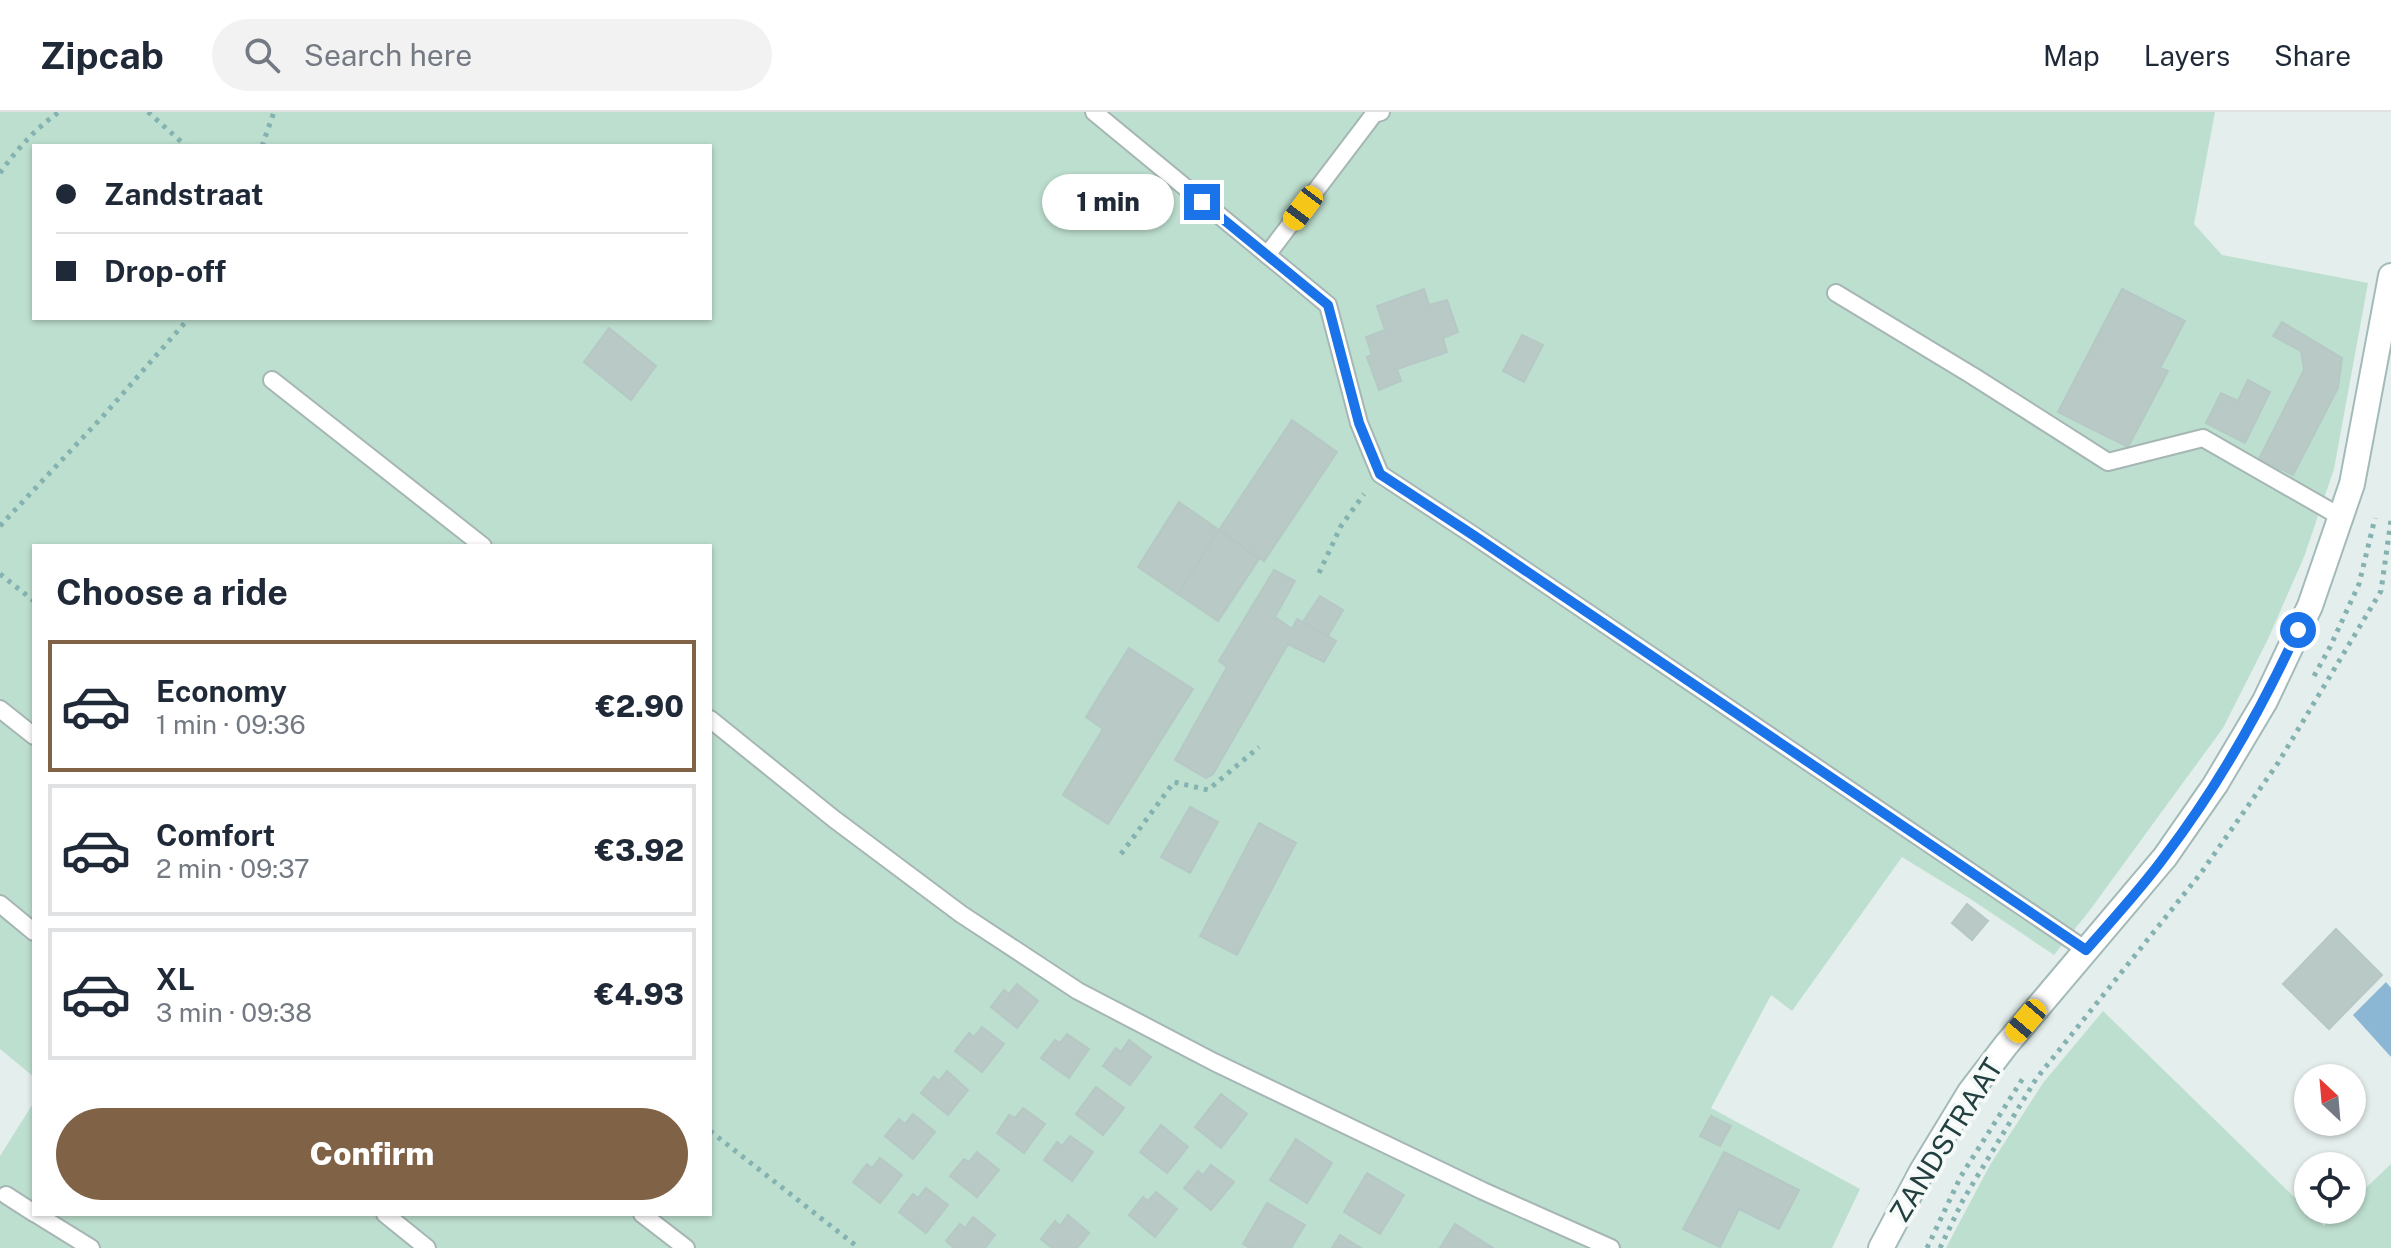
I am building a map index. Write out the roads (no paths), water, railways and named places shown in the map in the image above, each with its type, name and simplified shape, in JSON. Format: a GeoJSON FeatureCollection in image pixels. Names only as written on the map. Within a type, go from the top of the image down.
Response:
{"type":"FeatureCollection","features":[{"type":"Feature","properties":{"kind":"street","name":"ZANDSTRAAT"},"geometry":{"type":"LineString","coordinates":[[1881,1248],[1922,1171],[1970,1092],[2165,857],[2215,785],[2265,701],[2310,606],[2352,484],[2391,276]]}},
{"type":"Feature","properties":{"kind":"lane"},"geometry":{"type":"LineString","coordinates":[[1094,112],[1328,305],[1359,423],[1380,474],[2086,950]]}},
{"type":"Feature","properties":{"kind":"lane"},"geometry":{"type":"LineString","coordinates":[[1267,255],[1374,114],[1381,112]]}},
{"type":"Feature","properties":{"kind":"lane"},"geometry":{"type":"LineString","coordinates":[[1836,293],[2108,462],[2203,438],[2341,517]]}},
{"type":"Feature","properties":{"kind":"lane"},"geometry":{"type":"LineString","coordinates":[[272,380],[480,544]]}},
{"type":"Feature","properties":{"kind":"lane"},"geometry":{"type":"LineString","coordinates":[[0,709],[32,734]]}},
{"type":"Feature","properties":{"kind":"lane"},"geometry":{"type":"LineString","coordinates":[[712,721],[834,819],[961,914],[1078,991],[1214,1062],[1483,1191],[1611,1248]]}},
{"type":"Feature","properties":{"kind":"lane"},"geometry":{"type":"LineString","coordinates":[[0,904],[32,930]]}},
{"type":"Feature","properties":{"kind":"lane"},"geometry":{"type":"LineString","coordinates":[[6,1195],[32,1211]]}},
{"type":"Feature","properties":{"kind":"lane"},"geometry":{"type":"LineString","coordinates":[[40,1216],[91,1248]]}},
{"type":"Feature","properties":{"kind":"lane"},"geometry":{"type":"LineString","coordinates":[[387,1216],[427,1248]]}},
{"type":"Feature","properties":{"kind":"lane"},"geometry":{"type":"LineString","coordinates":[[645,1216],[686,1248]]}},
{"type":"Feature","properties":{"kind":"water"},"geometry":{"type":"Polygon","coordinates":[[[2386,982],[2391,988],[2391,1057],[2353,1015],[2386,982]]]}}]}
